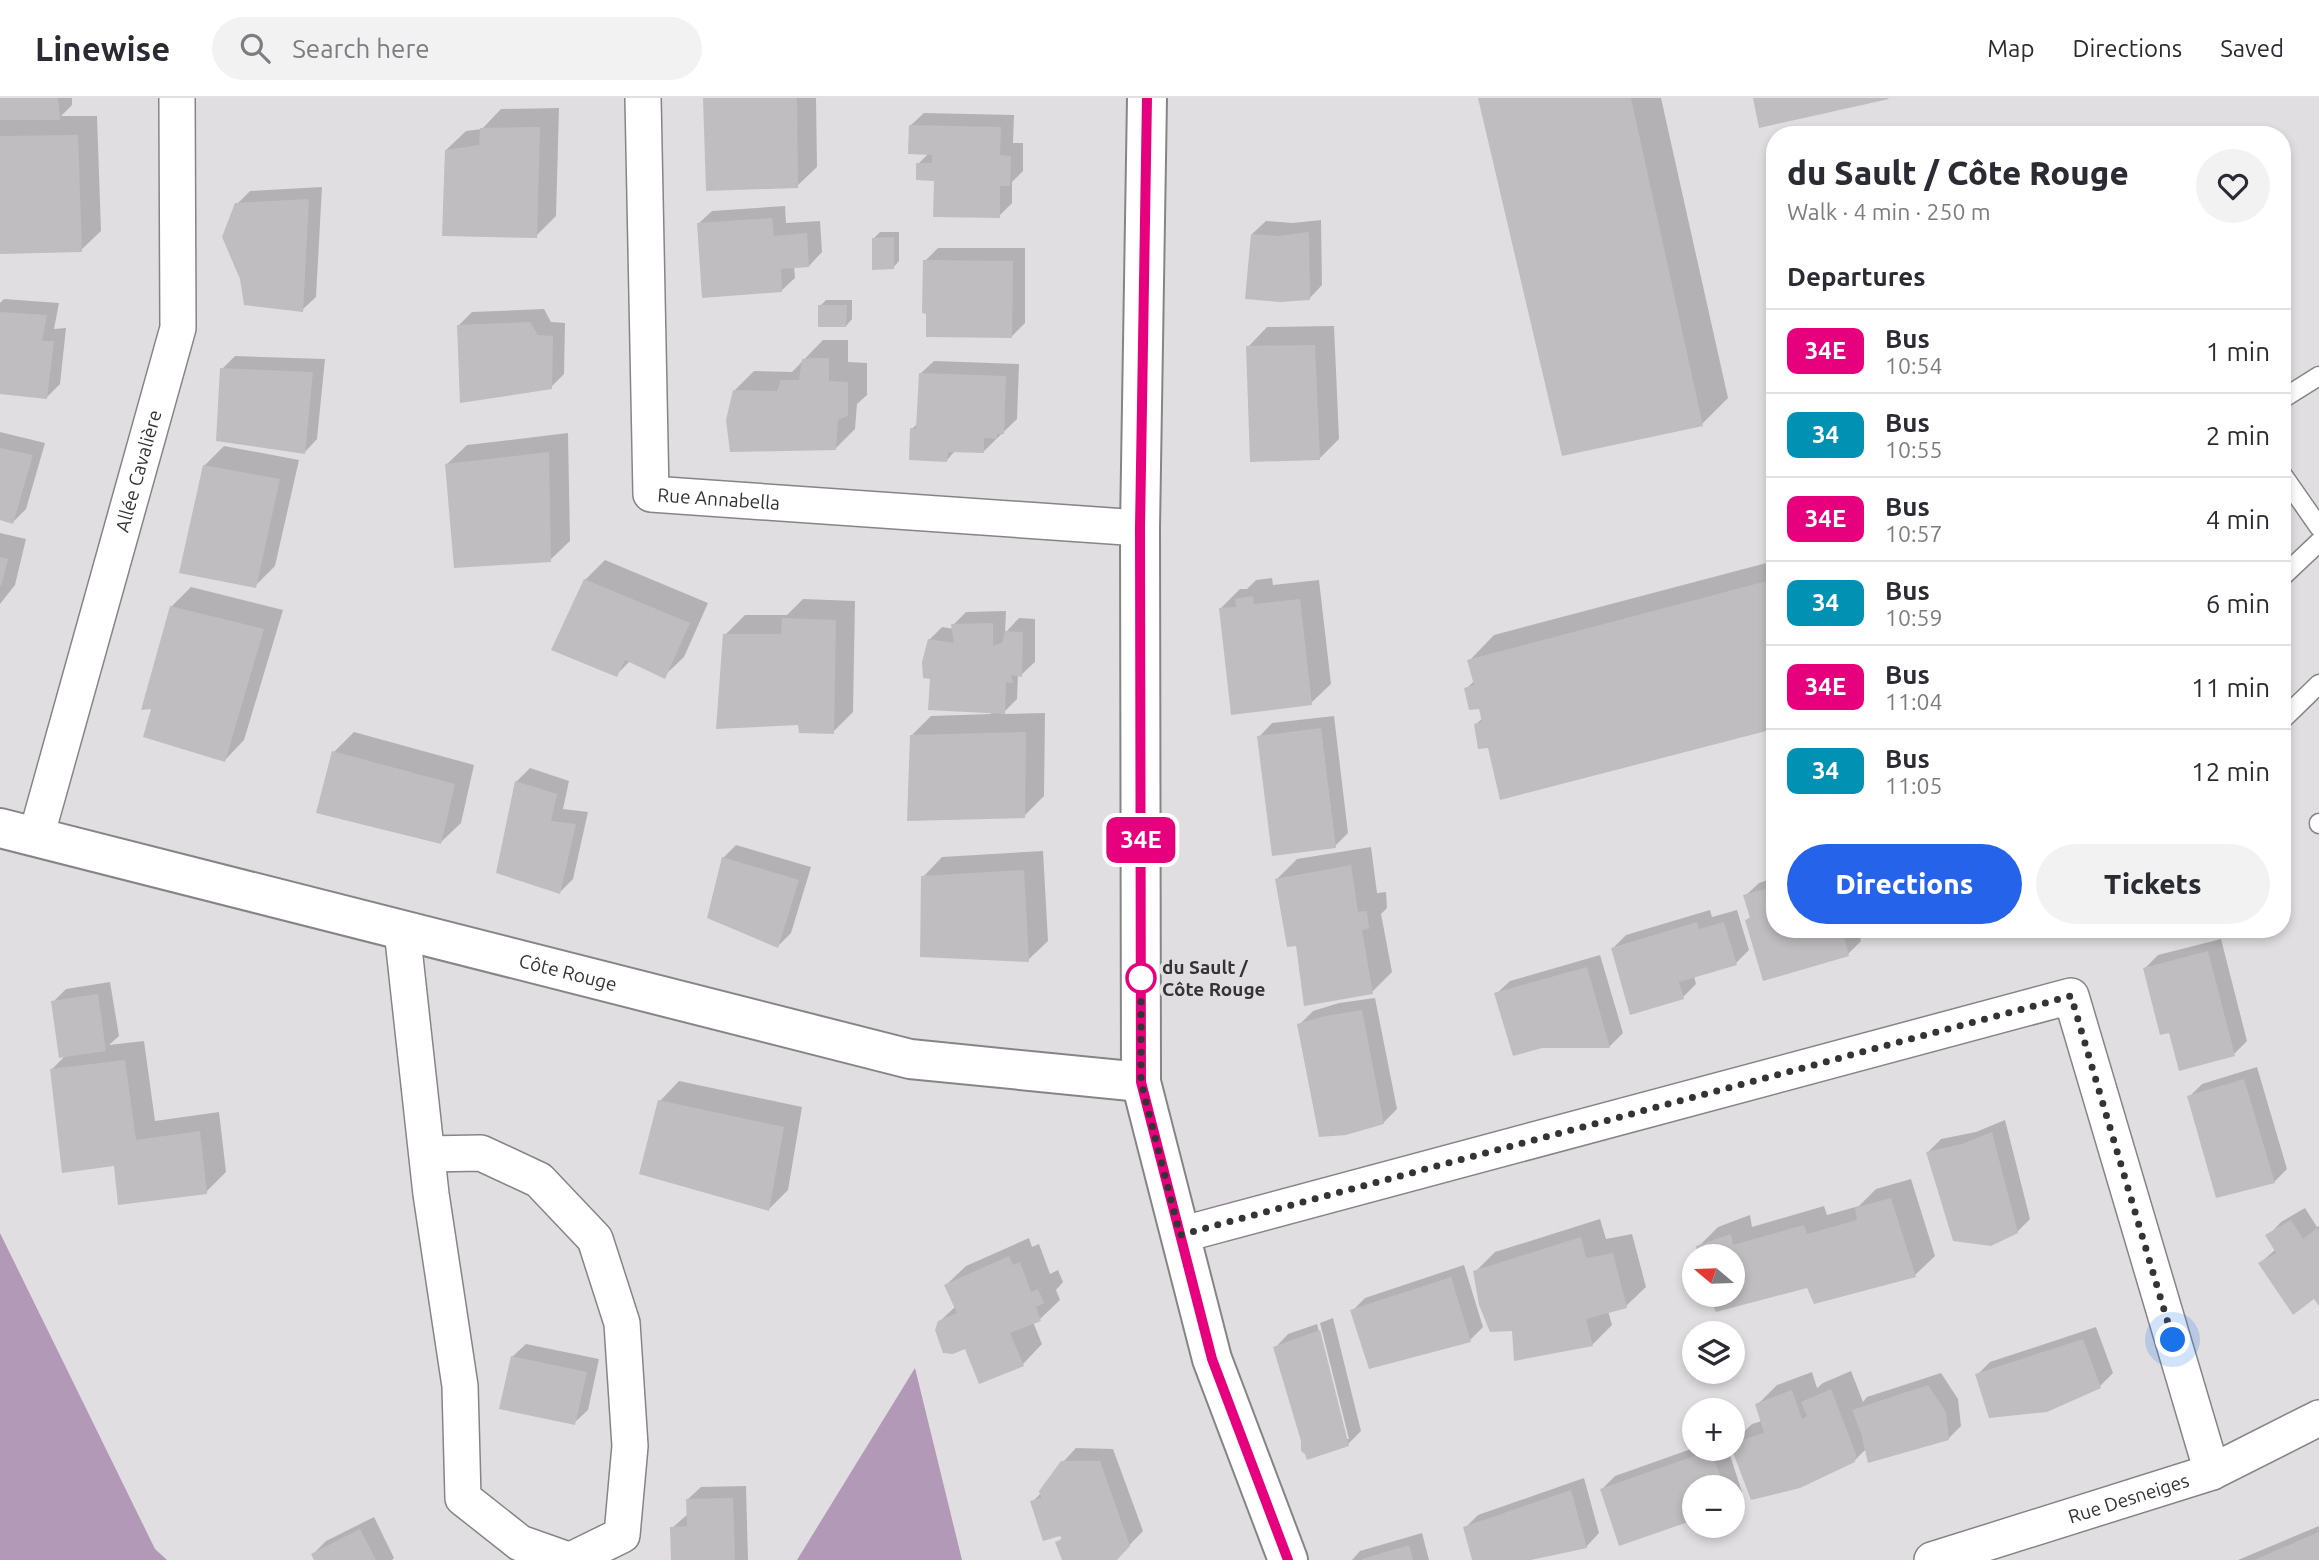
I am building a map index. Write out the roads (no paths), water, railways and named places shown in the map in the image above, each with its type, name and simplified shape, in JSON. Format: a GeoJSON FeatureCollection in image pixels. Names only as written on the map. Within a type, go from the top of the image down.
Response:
{"type":"FeatureCollection","features":[{"type":"Feature","properties":{"kind":"street","name":"Allée Cavalière"},"geometry":{"type":"LineString","coordinates":[[36,837],[178,328],[177,98]]}},
{"type":"Feature","properties":{"kind":"street","name":"Rue Annabella"},"geometry":{"type":"LineString","coordinates":[[643,98],[651,494],[1140,528]]}},
{"type":"Feature","properties":{"kind":"street"},"geometry":{"type":"LineString","coordinates":[[1147,98],[1140,528],[1141,1082],[1212,1359],[1288,1560]]}},
{"type":"Feature","properties":{"kind":"street","name":"Côte Rouge"},"geometry":{"type":"LineString","coordinates":[[0,828],[910,1059],[1141,1082]]}},
{"type":"Feature","properties":{"kind":"street"},"geometry":{"type":"LineString","coordinates":[[402,930],[427,1154],[460,1386],[463,1498],[520,1544],[570,1560],[622,1535],[630,1446],[622,1323],[595,1239],[539,1180],[481,1153],[427,1154]]}},
{"type":"Feature","properties":{"kind":"street"},"geometry":{"type":"LineString","coordinates":[[1180,1235],[2071,996],[2212,1472]]}},
{"type":"Feature","properties":{"kind":"street","name":"Rue Desneiges"},"geometry":{"type":"LineString","coordinates":[[1932,1560],[2212,1472],[2319,1418]]}},
{"type":"Feature","properties":{"kind":"lane"},"geometry":{"type":"LineString","coordinates":[[2291,393],[2319,376]]}},
{"type":"Feature","properties":{"kind":"lane"},"geometry":{"type":"LineString","coordinates":[[2291,487],[2319,527]]}},
{"type":"Feature","properties":{"kind":"lane"},"geometry":{"type":"LineString","coordinates":[[2291,568],[2319,542]]}},
{"type":"Feature","properties":{"kind":"lane"},"geometry":{"type":"LineString","coordinates":[[2291,712],[2319,684]]}},
{"type":"Feature","properties":{"kind":"place","name":"du Sault / Côte Rouge"},"geometry":{"type":"Point","coordinates":[1141,978]}}]}
